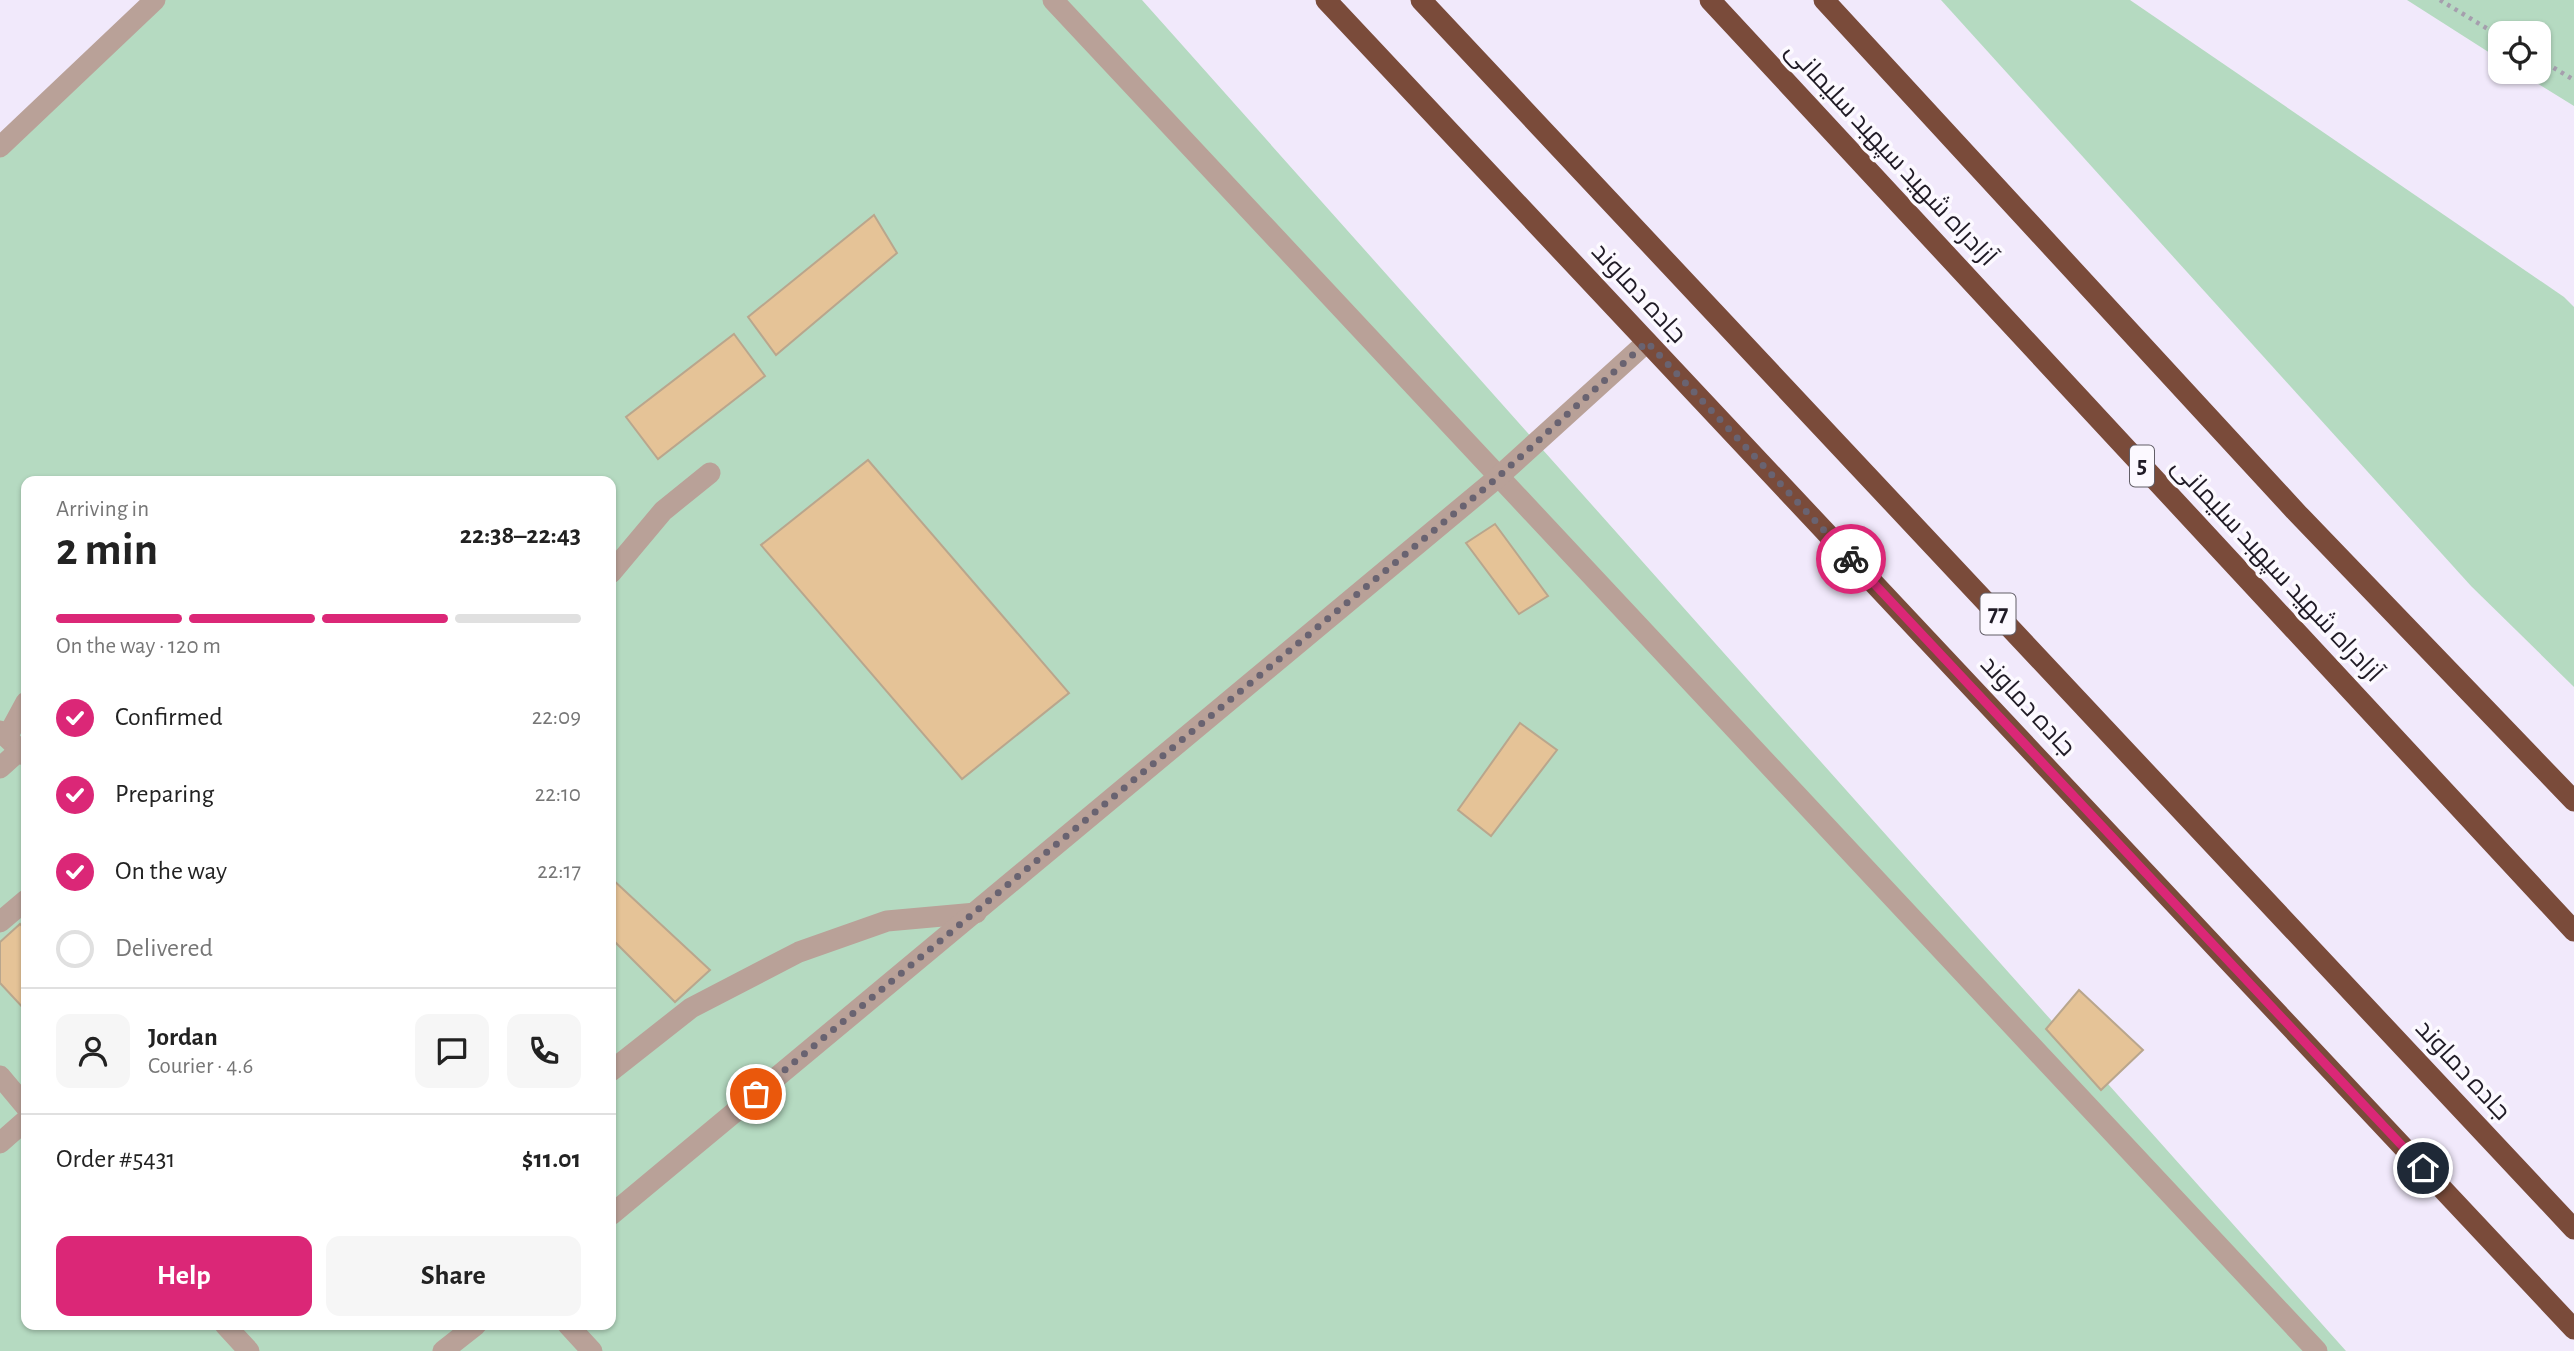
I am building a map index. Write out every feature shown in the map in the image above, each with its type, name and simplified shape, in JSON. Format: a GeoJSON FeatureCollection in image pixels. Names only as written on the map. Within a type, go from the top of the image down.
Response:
{"type":"FeatureCollection","features":[{"type":"Feature","properties":{"kind":"highway","name":"جاده دماوند"},"geometry":{"type":"LineString","coordinates":[[1325,0],[2574,1329]]}},
{"type":"Feature","properties":{"kind":"highway","name":"جاده دماوند"},"geometry":{"type":"LineString","coordinates":[[1421,0],[2574,1229]]}},
{"type":"Feature","properties":{"kind":"highway","name":"آزادراه شهید سپهبد سلیمانی"},"geometry":{"type":"LineString","coordinates":[[1710,0],[2574,931]]}},
{"type":"Feature","properties":{"kind":"highway","name":"آزادراه شهید سپهبد سلیمانی"},"geometry":{"type":"LineString","coordinates":[[1824,0],[2298,514],[2574,801]]}},
{"type":"Feature","properties":{"kind":"street"},"geometry":{"type":"LineString","coordinates":[[0,147],[155,0]]}},
{"type":"Feature","properties":{"kind":"street"},"geometry":{"type":"LineString","coordinates":[[1053,0],[1497,478],[2317,1351]]}},
{"type":"Feature","properties":{"kind":"street"},"geometry":{"type":"LineString","coordinates":[[616,1210],[1497,478],[1647,342]]}},
{"type":"Feature","properties":{"kind":"street"},"geometry":{"type":"LineString","coordinates":[[616,567],[663,511],[710,473]]}},
{"type":"Feature","properties":{"kind":"street"},"geometry":{"type":"LineString","coordinates":[[0,768],[13,743],[21,718]]}},
{"type":"Feature","properties":{"kind":"street"},"geometry":{"type":"LineString","coordinates":[[0,922],[21,904]]}},
{"type":"Feature","properties":{"kind":"street"},"geometry":{"type":"LineString","coordinates":[[616,1067],[691,1008],[799,952],[887,921],[976,913]]}},
{"type":"Feature","properties":{"kind":"street"},"geometry":{"type":"LineString","coordinates":[[0,1076],[21,1101]]}},
{"type":"Feature","properties":{"kind":"street"},"geometry":{"type":"LineString","coordinates":[[0,1143],[21,1124]]}},
{"type":"Feature","properties":{"kind":"street"},"geometry":{"type":"LineString","coordinates":[[230,1330],[249,1351]]}},
{"type":"Feature","properties":{"kind":"street"},"geometry":{"type":"LineString","coordinates":[[443,1351],[469,1330]]}},
{"type":"Feature","properties":{"kind":"street"},"geometry":{"type":"LineString","coordinates":[[573,1330],[592,1351]]}},
{"type":"Feature","properties":{"kind":"path"},"geometry":{"type":"LineString","coordinates":[[2440,0],[2488,29]]}},
{"type":"Feature","properties":{"kind":"path"},"geometry":{"type":"LineString","coordinates":[[2551,67],[2574,80]]}},
{"type":"Feature","properties":{"kind":"green space"},"geometry":{"type":"Polygon","coordinates":[[[158,0],[1142,0],[2346,1351],[0,1351],[0,148],[158,0]]]}},
{"type":"Feature","properties":{"kind":"green space"},"geometry":{"type":"Polygon","coordinates":[[[1941,0],[2130,0],[2564,297],[2574,307],[2574,687],[2471,586],[1941,0]]]}},
{"type":"Feature","properties":{"kind":"green space"},"geometry":{"type":"Polygon","coordinates":[[[2407,0],[2574,0],[2574,106],[2538,84],[2551,84],[2551,21],[2488,21],[2488,52],[2407,0]]]}},
{"type":"Feature","properties":{"kind":"building"},"geometry":{"type":"Polygon","coordinates":[[[874,215],[897,253],[776,355],[748,317],[874,215]]]}},
{"type":"Feature","properties":{"kind":"building"},"geometry":{"type":"Polygon","coordinates":[[[734,334],[765,376],[658,459],[626,417],[734,334]]]}},
{"type":"Feature","properties":{"kind":"building"},"geometry":{"type":"Polygon","coordinates":[[[868,460],[1069,693],[962,779],[761,545],[868,460]]]}},
{"type":"Feature","properties":{"kind":"building"},"geometry":{"type":"Polygon","coordinates":[[[1495,524],[1548,596],[1519,614],[1466,543],[1495,524]]]}},
{"type":"Feature","properties":{"kind":"building"},"geometry":{"type":"Polygon","coordinates":[[[1520,723],[1557,750],[1491,836],[1458,810],[1520,723]]]}},
{"type":"Feature","properties":{"kind":"building"},"geometry":{"type":"Polygon","coordinates":[[[616,883],[710,970],[675,1002],[616,943],[616,883]]]}},
{"type":"Feature","properties":{"kind":"building"},"geometry":{"type":"Polygon","coordinates":[[[21,925],[21,1006],[0,983],[0,942],[21,925]]]}},
{"type":"Feature","properties":{"kind":"building"},"geometry":{"type":"Polygon","coordinates":[[[2079,990],[2143,1050],[2101,1090],[2046,1029],[2079,990]]]}},
{"type":"Feature","properties":{"kind":"way so far"},"geometry":{"type":"LineString","coordinates":[[756,1094],[1497,478],[1647,342],[1851,559]]}},
{"type":"Feature","properties":{"kind":"route"},"geometry":{"type":"LineString","coordinates":[[1851,559],[2423,1168]]}}]}
